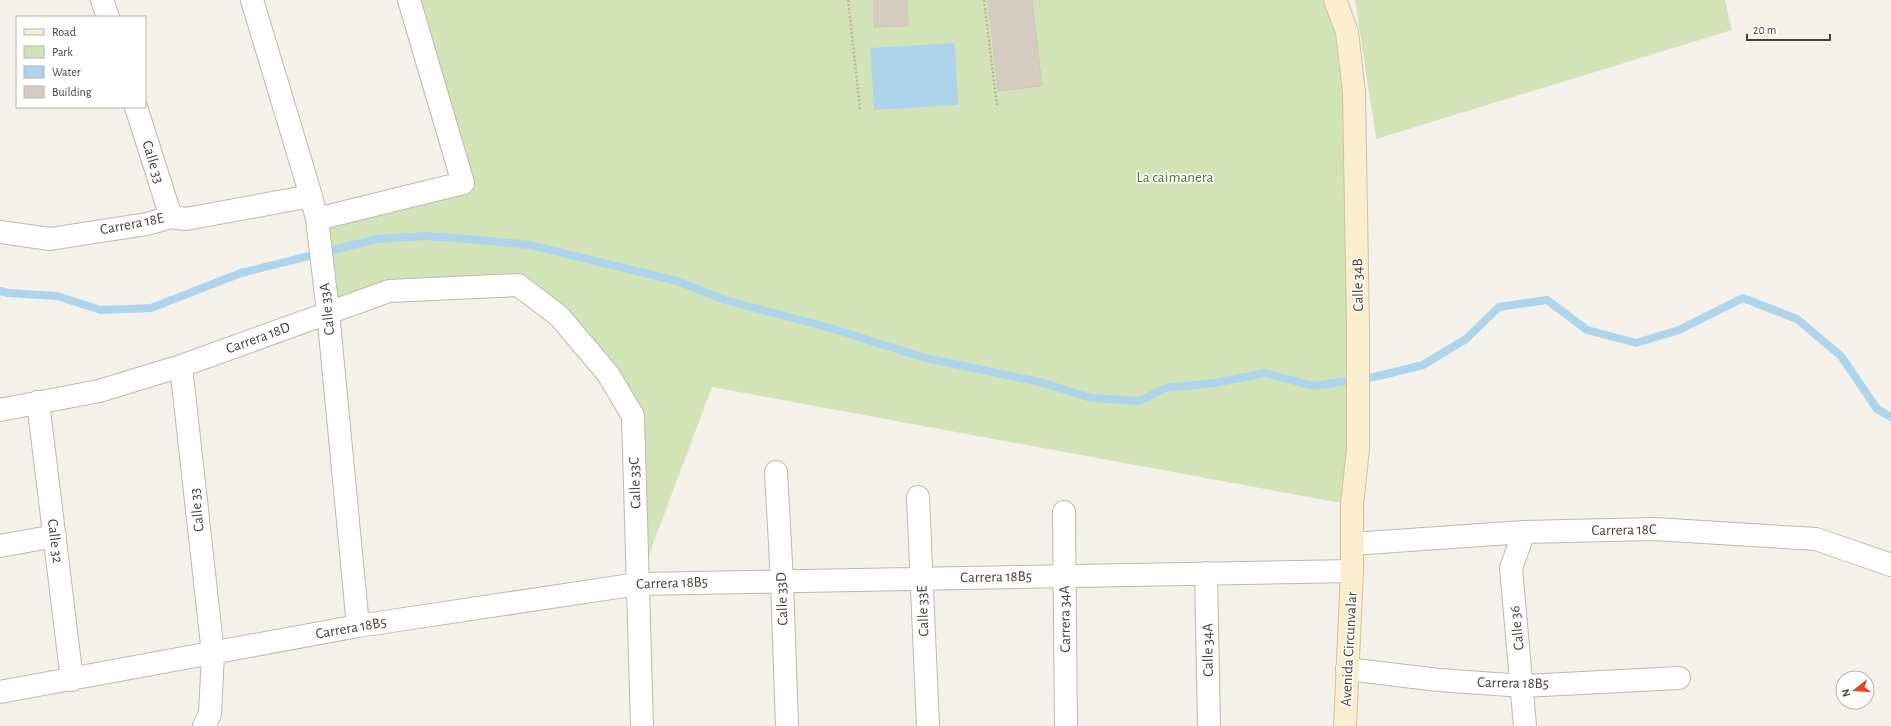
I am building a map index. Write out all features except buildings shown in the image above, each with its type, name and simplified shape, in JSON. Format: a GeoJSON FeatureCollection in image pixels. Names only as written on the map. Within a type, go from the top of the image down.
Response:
{"type":"FeatureCollection","features":[{"type":"Feature","properties":{"kind":"main road","name":"Calle 34B"},"geometry":{"type":"LineString","coordinates":[[1336,0],[1347,32],[1354,92],[1358,450],[1352,505],[1352,571]]}},
{"type":"Feature","properties":{"kind":"main road","name":"Avenida Circunvalar"},"geometry":{"type":"LineString","coordinates":[[1345,726],[1352,571]]}},
{"type":"Feature","properties":{"kind":"street"},"geometry":{"type":"LineString","coordinates":[[102,0],[108,16]]}},
{"type":"Feature","properties":{"kind":"street","name":"Calle 33A"},"geometry":{"type":"LineString","coordinates":[[252,0],[312,196],[317,219],[328,312],[358,626]]}},
{"type":"Feature","properties":{"kind":"street"},"geometry":{"type":"LineString","coordinates":[[317,219],[463,183],[409,0]]}},
{"type":"Feature","properties":{"kind":"street","name":"Calle 33"},"geometry":{"type":"LineString","coordinates":[[136,108],[171,217]]}},
{"type":"Feature","properties":{"kind":"street","name":"Carrera 18E"},"geometry":{"type":"LineString","coordinates":[[0,232],[50,239],[147,224],[171,217],[186,218],[312,196]]}},
{"type":"Feature","properties":{"kind":"street","name":"Carrera 18D"},"geometry":{"type":"LineString","coordinates":[[0,410],[100,391],[181,366],[389,291],[518,285]]}},
{"type":"Feature","properties":{"kind":"street","name":"Calle 33C"},"geometry":{"type":"LineString","coordinates":[[518,285],[559,316],[608,374],[633,416],[642,726]]}},
{"type":"Feature","properties":{"kind":"street","name":"Calle 33"},"geometry":{"type":"LineString","coordinates":[[181,366],[213,654],[210,714],[204,726]]}},
{"type":"Feature","properties":{"kind":"street","name":"Calle 32"},"geometry":{"type":"LineString","coordinates":[[38,402],[72,680]]}},
{"type":"Feature","properties":{"kind":"street","name":"Calle 33D"},"geometry":{"type":"LineString","coordinates":[[776,472],[782,581],[787,726]]}},
{"type":"Feature","properties":{"kind":"street","name":"Calle 33E"},"geometry":{"type":"LineString","coordinates":[[918,497],[928,726]]}},
{"type":"Feature","properties":{"kind":"street","name":"Carrera 34A"},"geometry":{"type":"LineString","coordinates":[[1064,512],[1066,726]]}},
{"type":"Feature","properties":{"kind":"street","name":"Carrera 18C"},"geometry":{"type":"LineString","coordinates":[[1352,544],[1524,532],[1654,529],[1816,539],[1891,565]]}},
{"type":"Feature","properties":{"kind":"street","name":"Calle 36"},"geometry":{"type":"LineString","coordinates":[[1524,532],[1511,568],[1523,686],[1525,726]]}},
{"type":"Feature","properties":{"kind":"street"},"geometry":{"type":"LineString","coordinates":[[0,546],[55,536]]}},
{"type":"Feature","properties":{"kind":"street","name":"Carrera 18B5"},"geometry":{"type":"LineString","coordinates":[[0,692],[72,680],[358,626],[638,584],[1352,571]]}},
{"type":"Feature","properties":{"kind":"street","name":"Calle 34A"},"geometry":{"type":"LineString","coordinates":[[1206,573],[1209,726]]}},
{"type":"Feature","properties":{"kind":"street","name":"Carrera 18B5"},"geometry":{"type":"LineString","coordinates":[[1348,669],[1439,680],[1523,686],[1679,678]]}},
{"type":"Feature","properties":{"kind":"path"},"geometry":{"type":"LineString","coordinates":[[848,0],[860,109]]}},
{"type":"Feature","properties":{"kind":"path"},"geometry":{"type":"LineString","coordinates":[[984,0],[997,106]]}},
{"type":"Feature","properties":{"kind":"green space","name":"La caimanera"},"geometry":{"type":"Polygon","coordinates":[[[409,0],[1335,0],[1347,32],[1352,505],[712,387],[638,584],[633,416],[518,285],[389,291],[328,312],[317,219],[463,183],[409,0]]]}},
{"type":"Feature","properties":{"kind":"green space"},"geometry":{"type":"Polygon","coordinates":[[[1355,0],[1725,0],[1732,30],[1376,139],[1355,0]]]}},
{"type":"Feature","properties":{"kind":"water"},"geometry":{"type":"Polygon","coordinates":[[[955,43],[958,105],[874,110],[870,48],[955,43]]]}},
{"type":"Feature","properties":{"kind":"waterway"},"geometry":{"type":"LineString","coordinates":[[0,291],[8,293],[57,296],[101,310],[151,308],[241,273],[377,239],[426,236],[480,240],[530,245],[677,281],[725,300],[827,327],[925,358],[1040,382],[1091,398],[1139,401],[1166,388],[1215,383],[1265,373],[1314,386],[1374,377],[1423,365],[1466,339],[1499,307],[1547,300],[1587,330],[1636,343],[1679,330],[1743,298],[1797,319],[1841,356],[1877,409],[1891,417]]}}]}
